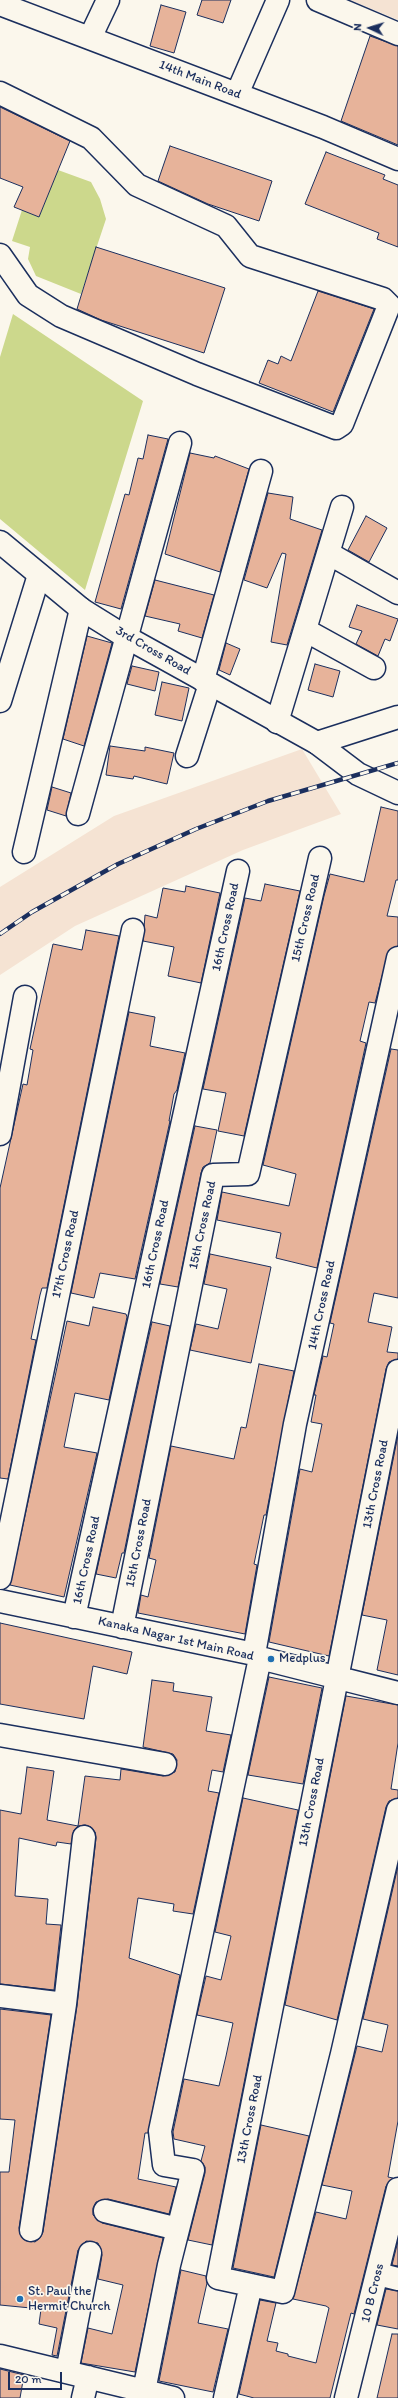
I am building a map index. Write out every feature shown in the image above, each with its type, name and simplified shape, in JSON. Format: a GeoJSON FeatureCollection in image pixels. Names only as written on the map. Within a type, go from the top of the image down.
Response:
{"type":"FeatureCollection","features":[{"type":"Feature","properties":{"kind":"street"},"geometry":{"type":"LineString","coordinates":[[90,38],[108,0]]}},
{"type":"Feature","properties":{"kind":"street"},"geometry":{"type":"LineString","coordinates":[[237,94],[278,0]]}},
{"type":"Feature","properties":{"kind":"street"},"geometry":{"type":"LineString","coordinates":[[318,0],[398,34]]}},
{"type":"Feature","properties":{"kind":"street","name":"14th Main Road"},"geometry":{"type":"LineString","coordinates":[[0,4],[324,127],[398,159]]}},
{"type":"Feature","properties":{"kind":"street"},"geometry":{"type":"LineString","coordinates":[[0,93],[91,138],[137,185],[226,226],[250,256],[383,299],[389,305],[342,424],[336,428],[197,374],[61,316],[28,295],[0,255]]}},
{"type":"Feature","properties":{"kind":"street"},"geometry":{"type":"LineString","coordinates":[[78,814],[180,443]]}},
{"type":"Feature","properties":{"kind":"street"},"geometry":{"type":"LineString","coordinates":[[188,756],[261,471]]}},
{"type":"Feature","properties":{"kind":"street"},"geometry":{"type":"LineString","coordinates":[[277,722],[342,507]]}},
{"type":"Feature","properties":{"kind":"street","name":"3rd Cross Road"},"geometry":{"type":"LineString","coordinates":[[0,542],[81,609],[126,637],[317,743],[358,774],[398,793]]}},
{"type":"Feature","properties":{"kind":"street"},"geometry":{"type":"LineString","coordinates":[[328,553],[398,593]]}},
{"type":"Feature","properties":{"kind":"street"},"geometry":{"type":"LineString","coordinates":[[0,701],[40,575]]}},
{"type":"Feature","properties":{"kind":"street"},"geometry":{"type":"LineString","coordinates":[[24,852],[81,609]]}},
{"type":"Feature","properties":{"kind":"street"},"geometry":{"type":"LineString","coordinates":[[305,630],[374,668]]}},
{"type":"Feature","properties":{"kind":"street"},"geometry":{"type":"LineString","coordinates":[[317,743],[398,717]]}},
{"type":"Feature","properties":{"kind":"street","name":"15th Cross Road"},"geometry":{"type":"LineString","coordinates":[[122,1627],[214,1175],[248,1174],[320,858]]}},
{"type":"Feature","properties":{"kind":"street","name":"16th Cross Road"},"geometry":{"type":"LineString","coordinates":[[74,1616],[238,871]]}},
{"type":"Feature","properties":{"kind":"street","name":"17th Cross Road"},"geometry":{"type":"LineString","coordinates":[[0,1578],[133,930]]}},
{"type":"Feature","properties":{"kind":"street","name":"14th Cross Road"},"geometry":{"type":"LineString","coordinates":[[178,2229],[193,2170],[164,2165],[160,2132],[257,1656],[295,1424],[398,958]]}},
{"type":"Feature","properties":{"kind":"street"},"geometry":{"type":"LineString","coordinates":[[0,1134],[25,997]]}},
{"type":"Feature","properties":{"kind":"street","name":"13th Cross Road"},"geometry":{"type":"LineString","coordinates":[[251,2285],[218,2278],[398,1371]]}},
{"type":"Feature","properties":{"kind":"street","name":"Kanaka Nagar 1st Main Road"},"geometry":{"type":"LineString","coordinates":[[0,1601],[257,1656],[398,1693]]}},
{"type":"Feature","properties":{"kind":"street"},"geometry":{"type":"LineString","coordinates":[[0,1735],[165,1764]]}},
{"type":"Feature","properties":{"kind":"street"},"geometry":{"type":"LineString","coordinates":[[225,2398],[251,2285],[283,2292],[342,2054],[398,1810]]}},
{"type":"Feature","properties":{"kind":"street"},"geometry":{"type":"LineString","coordinates":[[30,2230],[65,2004],[84,1837]]}},
{"type":"Feature","properties":{"kind":"street"},"geometry":{"type":"LineString","coordinates":[[0,1996],[65,2004]]}},
{"type":"Feature","properties":{"kind":"street","name":"10 B Cross"},"geometry":{"type":"LineString","coordinates":[[346,2398],[388,2277],[397,2198]]}},
{"type":"Feature","properties":{"kind":"street"},"geometry":{"type":"LineString","coordinates":[[0,2356],[67,2372],[85,2388],[160,2396],[178,2229],[105,2211]]}},
{"type":"Feature","properties":{"kind":"street"},"geometry":{"type":"LineString","coordinates":[[67,2372],[90,2253]]}},
{"type":"Feature","properties":{"kind":"shaded area"},"geometry":{"type":"Polygon","coordinates":[[[350,0],[398,0],[398,20],[350,0]]]}},
{"type":"Feature","properties":{"kind":"shaded area"},"geometry":{"type":"Polygon","coordinates":[[[302,749],[341,814],[243,850],[75,926],[0,975],[0,887],[114,816],[302,749]]]}},
{"type":"Feature","properties":{"kind":"green space"},"geometry":{"type":"Polygon","coordinates":[[[58,170],[91,182],[100,199],[106,219],[81,294],[36,276],[28,259],[30,247],[12,241],[22,210],[39,217],[58,170]]]}},
{"type":"Feature","properties":{"kind":"green space"},"geometry":{"type":"Polygon","coordinates":[[[13,314],[143,401],[85,590],[0,519],[0,357],[13,314]]]}},
{"type":"Feature","properties":{"kind":"building"},"geometry":{"type":"Polygon","coordinates":[[[202,0],[231,0],[223,23],[197,15],[202,0]]]}},
{"type":"Feature","properties":{"kind":"building"},"geometry":{"type":"Polygon","coordinates":[[[161,5],[186,12],[174,53],[150,46],[161,5]]]}},
{"type":"Feature","properties":{"kind":"building"},"geometry":{"type":"Polygon","coordinates":[[[370,36],[398,46],[398,145],[341,121],[370,36]]]}},
{"type":"Feature","properties":{"kind":"building"},"geometry":{"type":"Polygon","coordinates":[[[0,107],[70,141],[39,217],[14,207],[23,187],[0,178],[0,107]]]}},
{"type":"Feature","properties":{"kind":"building"},"geometry":{"type":"Polygon","coordinates":[[[170,146],[272,181],[259,221],[208,204],[158,181],[170,146]]]}},
{"type":"Feature","properties":{"kind":"building"},"geometry":{"type":"Polygon","coordinates":[[[326,152],[385,175],[383,179],[398,185],[398,247],[377,239],[379,233],[305,204],[326,152]]]}},
{"type":"Feature","properties":{"kind":"building"},"geometry":{"type":"Polygon","coordinates":[[[96,247],[225,288],[204,353],[101,320],[77,309],[96,247]]]}},
{"type":"Feature","properties":{"kind":"building"},"geometry":{"type":"Polygon","coordinates":[[[318,291],[374,309],[333,412],[259,383],[268,360],[278,364],[281,356],[291,361],[318,291]]]}},
{"type":"Feature","properties":{"kind":"building"},"geometry":{"type":"Polygon","coordinates":[[[148,435],[168,439],[121,609],[95,602],[125,494],[129,495],[138,458],[143,459],[148,435]]]}},
{"type":"Feature","properties":{"kind":"building"},"geometry":{"type":"Polygon","coordinates":[[[190,453],[214,458],[215,456],[249,469],[220,572],[165,554],[190,453]]]}},
{"type":"Feature","properties":{"kind":"building"},"geometry":{"type":"Polygon","coordinates":[[[268,493],[293,497],[290,519],[322,530],[287,645],[271,642],[286,554],[282,553],[267,588],[244,580],[268,493]]]}},
{"type":"Feature","properties":{"kind":"building"},"geometry":{"type":"Polygon","coordinates":[[[366,516],[387,528],[369,562],[348,550],[366,516]]]}},
{"type":"Feature","properties":{"kind":"building"},"geometry":{"type":"Polygon","coordinates":[[[155,580],[214,595],[202,638],[178,631],[180,624],[145,616],[155,580]]]}},
{"type":"Feature","properties":{"kind":"building"},"geometry":{"type":"Polygon","coordinates":[[[357,605],[398,619],[390,641],[385,639],[378,656],[356,644],[362,631],[349,627],[357,605]]]}},
{"type":"Feature","properties":{"kind":"building"},"geometry":{"type":"Polygon","coordinates":[[[87,636],[112,643],[84,746],[63,739],[87,636]]]}},
{"type":"Feature","properties":{"kind":"building"},"geometry":{"type":"Polygon","coordinates":[[[226,643],[240,649],[230,675],[219,670],[226,643]]]}},
{"type":"Feature","properties":{"kind":"building"},"geometry":{"type":"Polygon","coordinates":[[[315,664],[340,671],[333,697],[308,690],[315,664]]]}},
{"type":"Feature","properties":{"kind":"building"},"geometry":{"type":"Polygon","coordinates":[[[132,666],[159,672],[155,691],[127,684],[132,666]]]}},
{"type":"Feature","properties":{"kind":"building"},"geometry":{"type":"Polygon","coordinates":[[[162,682],[189,688],[182,721],[155,715],[162,682]]]}},
{"type":"Feature","properties":{"kind":"building"},"geometry":{"type":"Polygon","coordinates":[[[110,746],[145,751],[145,747],[174,753],[167,784],[134,776],[133,779],[106,775],[110,746]]]}},
{"type":"Feature","properties":{"kind":"building"},"geometry":{"type":"Polygon","coordinates":[[[52,787],[71,793],[66,816],[47,810],[52,787]]]}},
{"type":"Feature","properties":{"kind":"building"},"geometry":{"type":"Polygon","coordinates":[[[381,807],[398,811],[398,880],[396,880],[387,916],[398,917],[398,946],[389,950],[375,1003],[369,1002],[360,1041],[366,1043],[317,1268],[276,1258],[281,1233],[217,1220],[222,1192],[289,1206],[296,1174],[263,1165],[324,896],[330,874],[364,882],[381,807]]]}},
{"type":"Feature","properties":{"kind":"building"},"geometry":{"type":"Polygon","coordinates":[[[265,884],[300,891],[244,1136],[218,1131],[226,1093],[203,1089],[245,898],[261,901],[265,884]]]}},
{"type":"Feature","properties":{"kind":"building"},"geometry":{"type":"Polygon","coordinates":[[[186,886],[220,893],[201,983],[168,976],[174,947],[143,941],[145,915],[157,918],[163,888],[185,892],[186,886]]]}},
{"type":"Feature","properties":{"kind":"building"},"geometry":{"type":"Polygon","coordinates":[[[86,930],[119,936],[47,1288],[42,1288],[31,1339],[36,1340],[8,1479],[0,1478],[0,1188],[23,1084],[27,1085],[33,1050],[30,1049],[53,944],[82,950],[86,930]]]}},
{"type":"Feature","properties":{"kind":"building"},"geometry":{"type":"Polygon","coordinates":[[[129,1012],[155,1017],[150,1046],[185,1053],[177,1090],[174,1094],[170,1121],[135,1279],[100,1273],[94,1298],[71,1293],[129,1012]]]}},
{"type":"Feature","properties":{"kind":"building"},"geometry":{"type":"Polygon","coordinates":[[[391,1049],[398,1050],[398,1298],[374,1293],[368,1322],[392,1327],[387,1352],[398,1353],[398,1359],[389,1362],[386,1369],[329,1656],[269,1642],[300,1469],[312,1472],[322,1424],[311,1422],[316,1395],[314,1395],[323,1356],[327,1357],[334,1324],[330,1323],[391,1049]]]}},
{"type":"Feature","properties":{"kind":"building"},"geometry":{"type":"Polygon","coordinates":[[[195,1126],[217,1130],[210,1163],[203,1167],[201,1173],[178,1287],[160,1284],[195,1126]]]}},
{"type":"Feature","properties":{"kind":"building"},"geometry":{"type":"Polygon","coordinates":[[[210,1254],[271,1267],[251,1363],[190,1350],[196,1324],[218,1329],[227,1289],[204,1284],[210,1254]]]}},
{"type":"Feature","properties":{"kind":"building"},"geometry":{"type":"Polygon","coordinates":[[[93,1307],[126,1314],[127,1317],[109,1400],[75,1393],[64,1447],[97,1453],[64,1597],[10,1585],[67,1321],[89,1326],[93,1307]]]}},
{"type":"Feature","properties":{"kind":"building"},"geometry":{"type":"Polygon","coordinates":[[[152,1322],[170,1326],[124,1553],[122,1553],[116,1578],[96,1574],[152,1322]]]}},
{"type":"Feature","properties":{"kind":"building"},"geometry":{"type":"Polygon","coordinates":[[[259,1364],[294,1371],[266,1515],[264,1515],[254,1564],[257,1565],[245,1634],[138,1613],[141,1595],[148,1597],[156,1560],[149,1558],[171,1446],[234,1459],[241,1427],[246,1428],[259,1364]]]}},
{"type":"Feature","properties":{"kind":"building"},"geometry":{"type":"Polygon","coordinates":[[[398,1435],[398,1675],[377,1670],[387,1620],[362,1615],[398,1435]]]}},
{"type":"Feature","properties":{"kind":"building"},"geometry":{"type":"Polygon","coordinates":[[[0,1623],[132,1652],[127,1674],[93,1666],[84,1719],[0,1704],[0,1623]]]}},
{"type":"Feature","properties":{"kind":"building"},"geometry":{"type":"Polygon","coordinates":[[[269,1677],[322,1688],[303,1784],[248,1775],[269,1677]]]}},
{"type":"Feature","properties":{"kind":"building"},"geometry":{"type":"Polygon","coordinates":[[[152,1680],[174,1683],[173,1691],[212,1697],[206,1731],[231,1735],[223,1772],[212,1770],[208,1791],[219,1793],[193,1914],[173,1911],[174,1904],[138,1898],[129,1958],[180,1975],[148,2133],[145,2133],[138,2179],[176,2187],[169,2214],[108,2199],[96,2202],[93,2208],[93,2215],[102,2223],[163,2238],[135,2372],[81,2363],[88,2328],[112,2334],[123,2285],[98,2279],[102,2255],[98,2243],[86,2241],[78,2250],[57,2356],[52,2355],[57,2328],[39,2324],[41,2309],[0,2305],[0,2172],[9,2172],[15,2120],[0,2119],[0,2009],[51,2015],[19,2228],[23,2239],[35,2242],[40,2238],[43,2232],[77,2006],[96,1838],[95,1832],[91,1827],[85,1825],[78,1826],[85,1776],[120,1780],[121,1769],[163,1776],[175,1772],[177,1760],[173,1754],[143,1747],[152,1680]]]}},
{"type":"Feature","properties":{"kind":"building"},"geometry":{"type":"Polygon","coordinates":[[[346,1696],[398,1705],[398,1743],[391,1789],[398,1790],[398,1798],[389,1801],[386,1807],[337,2020],[285,2005],[346,1696]]]}},
{"type":"Feature","properties":{"kind":"building"},"geometry":{"type":"Polygon","coordinates":[[[27,1767],[54,1771],[47,1820],[78,1826],[74,1830],[71,1844],[57,1842],[56,1846],[19,1838],[15,1896],[48,1899],[46,1924],[61,1925],[54,1990],[0,1984],[0,1810],[21,1814],[27,1767]]]}},
{"type":"Feature","properties":{"kind":"building"},"geometry":{"type":"Polygon","coordinates":[[[243,1798],[298,1810],[212,2245],[188,2240],[205,2173],[205,2167],[201,2161],[205,2146],[174,2139],[173,2132],[184,2079],[219,2086],[233,2023],[197,2015],[206,1976],[221,1980],[231,1936],[215,1932],[243,1798]]]}},
{"type":"Feature","properties":{"kind":"building"},"geometry":{"type":"Polygon","coordinates":[[[398,1866],[398,2121],[388,2177],[393,2178],[386,2186],[354,2314],[351,2313],[330,2398],[254,2398],[239,2394],[260,2300],[276,2303],[267,2341],[278,2343],[276,2351],[288,2354],[288,2356],[316,2363],[329,2308],[326,2306],[293,2299],[316,2212],[346,2219],[352,2191],[322,2185],[357,2046],[382,2052],[388,2025],[363,2019],[398,1866]]]}},
{"type":"Feature","properties":{"kind":"building"},"geometry":{"type":"Polygon","coordinates":[[[261,2125],[309,2136],[274,2277],[233,2268],[261,2125]]]}},
{"type":"Feature","properties":{"kind":"building"},"geometry":{"type":"Polygon","coordinates":[[[398,2241],[398,2266],[392,2265],[398,2241]]]}},
{"type":"Feature","properties":{"kind":"building"},"geometry":{"type":"Polygon","coordinates":[[[181,2270],[206,2276],[207,2283],[198,2323],[228,2329],[213,2392],[159,2381],[181,2270]]]}},
{"type":"Feature","properties":{"kind":"building"},"geometry":{"type":"Polygon","coordinates":[[[386,2289],[398,2291],[398,2329],[377,2325],[386,2289]]]}},
{"type":"Feature","properties":{"kind":"building"},"geometry":{"type":"Polygon","coordinates":[[[392,2334],[398,2334],[398,2398],[377,2398],[392,2334]]]}},
{"type":"Feature","properties":{"kind":"building"},"geometry":{"type":"Polygon","coordinates":[[[0,2369],[24,2375],[20,2398],[0,2398],[0,2369]]]}},
{"type":"Feature","properties":{"kind":"railway"},"geometry":{"type":"LineString","coordinates":[[0,934],[32,912],[118,864],[196,829],[268,801],[398,763]]}},
{"type":"Feature","properties":{"kind":"place","name":"Medplus"},"geometry":{"type":"Point","coordinates":[271,1659]}},
{"type":"Feature","properties":{"kind":"place","name":"St. Paul the Hermit Church"},"geometry":{"type":"Point","coordinates":[20,2299]}}]}
